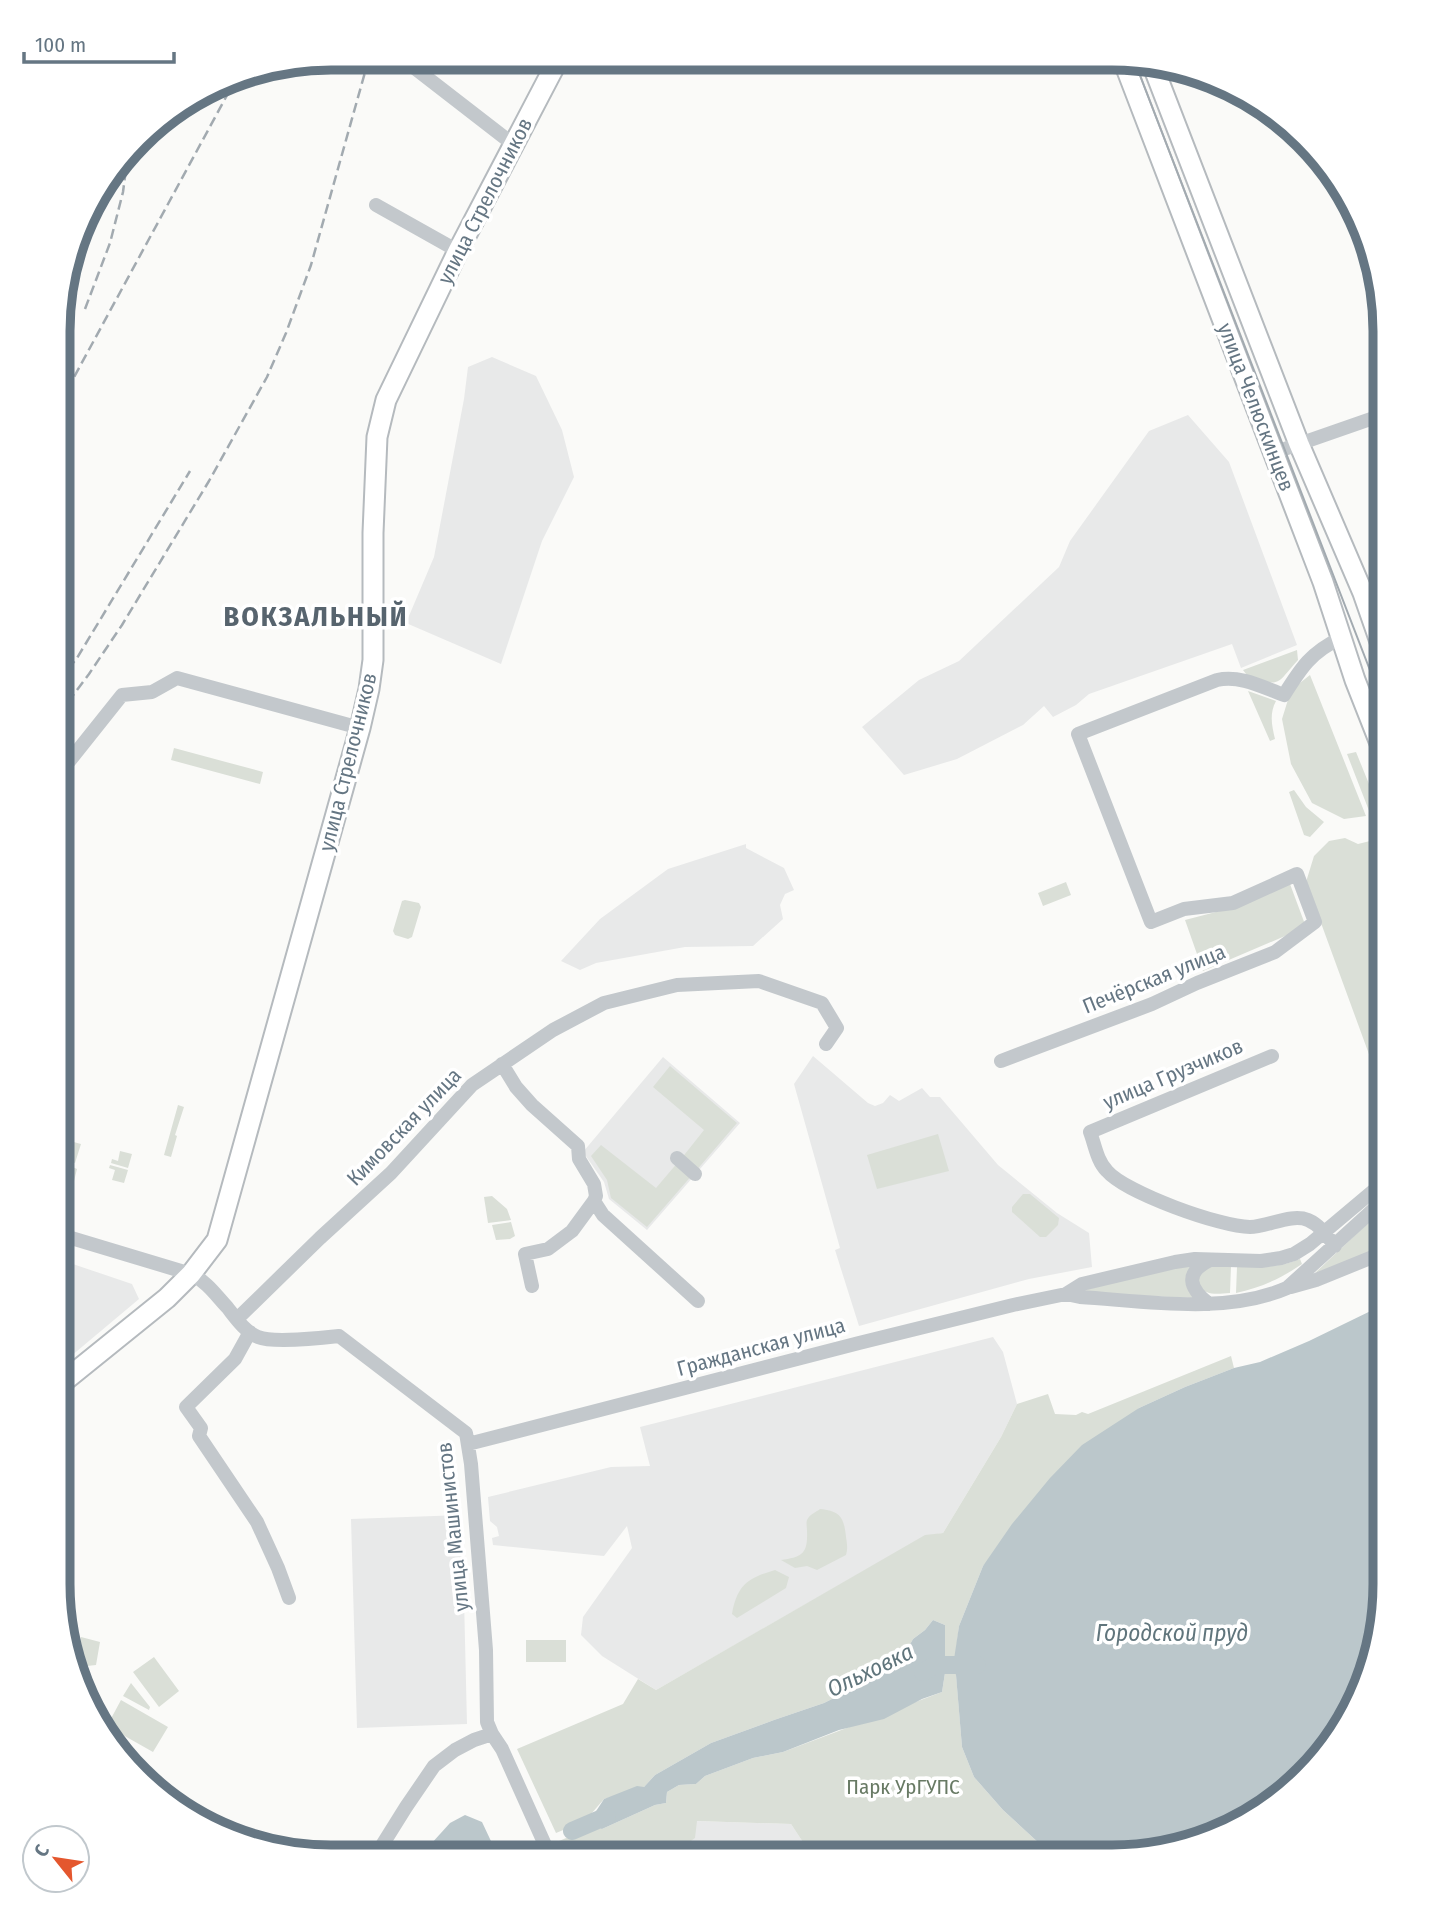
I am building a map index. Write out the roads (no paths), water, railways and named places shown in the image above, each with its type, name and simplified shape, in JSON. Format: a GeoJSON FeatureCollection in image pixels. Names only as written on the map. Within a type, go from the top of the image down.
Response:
{"type":"FeatureCollection","features":[{"type":"Feature","properties":{"kind":"main road","name":"улица Стрелочников"},"geometry":{"type":"LineString","coordinates":[[70,1376],[167,1298],[211,1250],[220,1230],[369,689],[373,660],[373,533],[377,437],[386,400],[458,251],[553,70]]}},
{"type":"Feature","properties":{"kind":"main road","name":"улица Челюскинцев"},"geometry":{"type":"LineString","coordinates":[[1127,71],[1332,607],[1355,680],[1373,726]]}},
{"type":"Feature","properties":{"kind":"main road","name":"улица Челюскинцев"},"geometry":{"type":"LineString","coordinates":[[1157,74],[1298,444],[1373,622]]}},
{"type":"Feature","properties":{"kind":"main road"},"geometry":{"type":"LineString","coordinates":[[1332,607],[1340,594],[1363,593]]}},
{"type":"Feature","properties":{"kind":"street"},"geometry":{"type":"LineString","coordinates":[[417,70],[514,145]]}},
{"type":"Feature","properties":{"kind":"street"},"geometry":{"type":"LineString","coordinates":[[376,205],[458,251]]}},
{"type":"Feature","properties":{"kind":"street"},"geometry":{"type":"LineString","coordinates":[[1273,453],[1373,418]]}},
{"type":"Feature","properties":{"kind":"street","name":"Печёрская улица"},"geometry":{"type":"LineString","coordinates":[[1001,1061],[1152,1004],[1275,952],[1315,922],[1297,874],[1233,903],[1184,909],[1151,922],[1078,734],[1229,677],[1284,695],[1309,659],[1322,647],[1341,638]]}},
{"type":"Feature","properties":{"kind":"street"},"geometry":{"type":"LineString","coordinates":[[70,761],[122,695],[152,692],[177,678],[360,728]]}},
{"type":"Feature","properties":{"kind":"street","name":"Кимовская улица"},"geometry":{"type":"LineString","coordinates":[[237,1319],[391,1174],[472,1084],[554,1030],[604,1003],[677,985],[759,981],[822,1003],[837,1028],[826,1044]]}},
{"type":"Feature","properties":{"kind":"street","name":"улица Грузчиков"},"geometry":{"type":"LineString","coordinates":[[1272,1056],[1090,1132],[1100,1161],[1107,1172],[1152,1198],[1193,1214],[1250,1227],[1295,1218],[1307,1219],[1324,1233]]}},
{"type":"Feature","properties":{"kind":"street"},"geometry":{"type":"LineString","coordinates":[[502,1064],[516,1087],[532,1105],[578,1146],[579,1159],[594,1184],[596,1196],[572,1231],[548,1249],[525,1254],[531,1286]]}},
{"type":"Feature","properties":{"kind":"street"},"geometry":{"type":"LineString","coordinates":[[677,1158],[695,1174]]}},
{"type":"Feature","properties":{"kind":"street","name":"Гражданская улица"},"geometry":{"type":"LineString","coordinates":[[468,1444],[859,1343],[1066,1294],[1082,1284],[1175,1262],[1195,1259],[1261,1261],[1281,1258],[1294,1254],[1324,1233],[1373,1191]]}},
{"type":"Feature","properties":{"kind":"street"},"geometry":{"type":"LineString","coordinates":[[594,1201],[603,1215],[698,1301]]}},
{"type":"Feature","properties":{"kind":"street","name":"Гражданская улица"},"geometry":{"type":"LineString","coordinates":[[1066,1294],[1209,1304],[1274,1294],[1287,1288],[1373,1210]]}},
{"type":"Feature","properties":{"kind":"street"},"geometry":{"type":"LineString","coordinates":[[1324,1233],[1335,1246]]}},
{"type":"Feature","properties":{"kind":"street"},"geometry":{"type":"LineString","coordinates":[[70,1238],[191,1274],[206,1283],[250,1332],[235,1359],[186,1407],[201,1427],[199,1436],[257,1522],[289,1598]]}},
{"type":"Feature","properties":{"kind":"street"},"geometry":{"type":"LineString","coordinates":[[1287,1288],[1316,1280],[1373,1257]]}},
{"type":"Feature","properties":{"kind":"street"},"geometry":{"type":"LineString","coordinates":[[1209,1304],[1194,1289],[1192,1281],[1198,1266],[1211,1259]]}},
{"type":"Feature","properties":{"kind":"street","name":"улица Машинистов"},"geometry":{"type":"LineString","coordinates":[[250,1332],[266,1339],[339,1336],[466,1433],[485,1637],[487,1722],[545,1845]]}},
{"type":"Feature","properties":{"kind":"street"},"geometry":{"type":"LineString","coordinates":[[382,1845],[434,1766],[455,1750],[492,1734]]}},
{"type":"Feature","properties":{"kind":"water","name":"Городской пруд"},"geometry":{"type":"Polygon","coordinates":[[[1373,1310],[1371,1618],[1364,1652],[1346,1700],[1329,1729],[1297,1769],[1257,1801],[1228,1818],[1180,1836],[1146,1843],[1041,1845],[1003,1810],[974,1777],[962,1747],[953,1666],[959,1626],[983,1566],[1012,1524],[1082,1445],[1139,1408],[1185,1387],[1234,1368],[1260,1362],[1373,1310]]]}},
{"type":"Feature","properties":{"kind":"water"},"geometry":{"type":"Polygon","coordinates":[[[933,1620],[945,1625],[945,1673],[942,1692],[884,1719],[839,1730],[783,1752],[753,1758],[705,1776],[696,1784],[679,1785],[667,1792],[666,1803],[655,1805],[602,1829],[587,1825],[604,1799],[637,1786],[644,1787],[655,1775],[711,1743],[824,1703],[858,1686],[908,1648],[913,1639],[933,1620]]]}},
{"type":"Feature","properties":{"kind":"water"},"geometry":{"type":"Polygon","coordinates":[[[465,1815],[482,1822],[493,1845],[430,1845],[450,1823],[465,1815]]]}},
{"type":"Feature","properties":{"kind":"waterway","name":"Ольховка"},"geometry":{"type":"LineString","coordinates":[[923,1672],[935,1665],[977,1665]]}},
{"type":"Feature","properties":{"kind":"waterway","name":"Ольховка"},"geometry":{"type":"LineString","coordinates":[[572,1831],[607,1816]]}},
{"type":"Feature","properties":{"kind":"tram line"},"geometry":{"type":"LineString","coordinates":[[1138,72],[1373,678]]}},
{"type":"Feature","properties":{"kind":"railway"},"geometry":{"type":"LineString","coordinates":[[70,699],[122,625],[209,481],[267,377],[311,265],[366,70]]}},
{"type":"Feature","properties":{"kind":"railway"},"geometry":{"type":"LineString","coordinates":[[70,385],[230,91]]}},
{"type":"Feature","properties":{"kind":"railway"},"geometry":{"type":"LineString","coordinates":[[189,115],[193,110]]}},
{"type":"Feature","properties":{"kind":"railway"},"geometry":{"type":"LineString","coordinates":[[85,309],[110,243],[126,170]]}},
{"type":"Feature","properties":{"kind":"railway"},"geometry":{"type":"LineString","coordinates":[[70,667],[190,471]]}},
{"type":"Feature","properties":{"kind":"district","name":"ВОКЗАЛЬНЫЙ"},"geometry":{"type":"Point","coordinates":[316,616]}},
{"type":"Feature","properties":{"kind":"park label","name":"Парк УрГУПС"},"geometry":{"type":"Point","coordinates":[903,1787]}}]}
